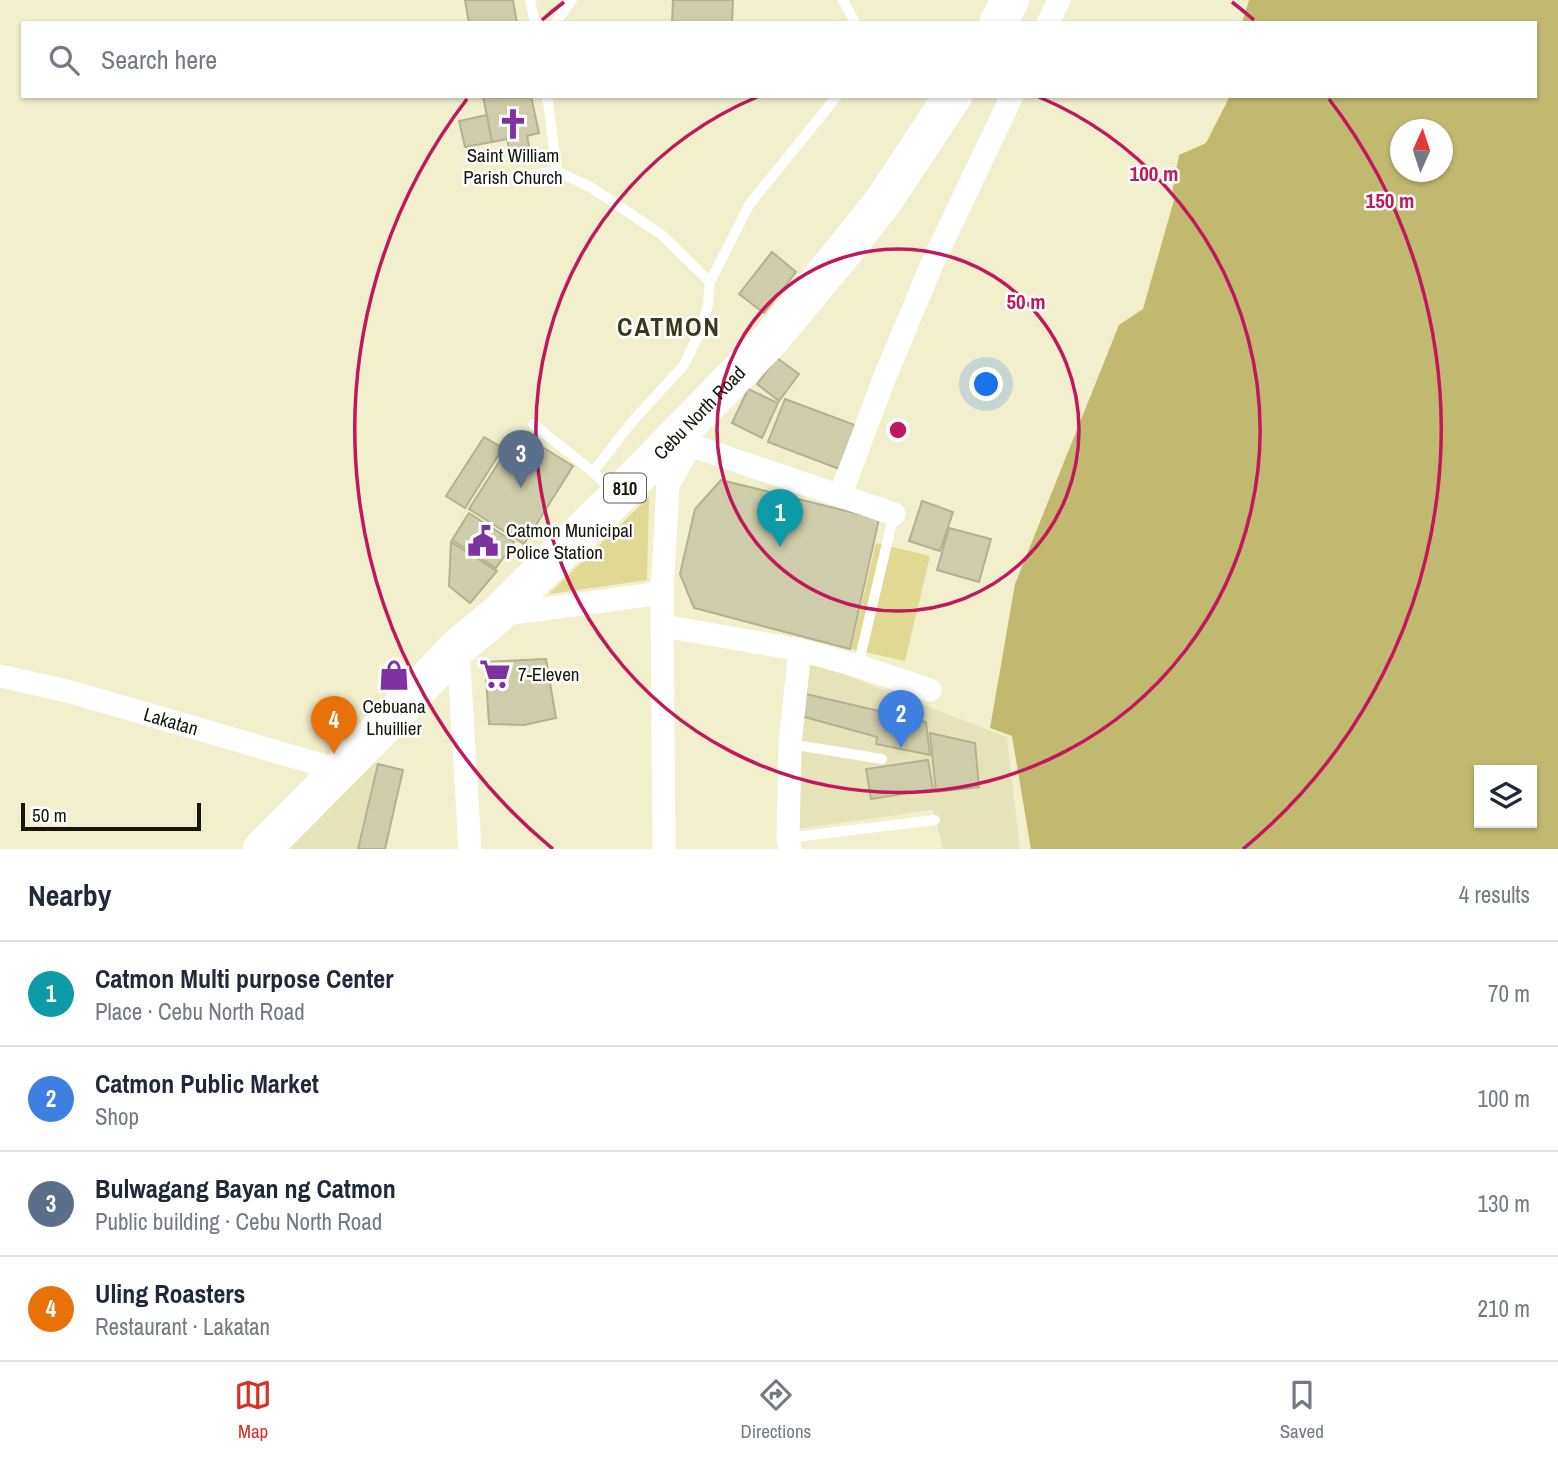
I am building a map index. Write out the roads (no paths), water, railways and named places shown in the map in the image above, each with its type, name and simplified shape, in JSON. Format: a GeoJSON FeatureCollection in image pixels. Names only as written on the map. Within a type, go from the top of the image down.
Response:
{"type":"FeatureCollection","features":[{"type":"Feature","properties":{"kind":"highway"},"geometry":{"type":"LineString","coordinates":[[999,21],[1010,0]]}},
{"type":"Feature","properties":{"kind":"highway","name":"Cebu North Road"},"geometry":{"type":"LineString","coordinates":[[262,849],[458,647],[498,615],[605,484],[682,442],[882,203],[952,98]]}},
{"type":"Feature","properties":{"kind":"street"},"geometry":{"type":"LineString","coordinates":[[1049,21],[1059,0]]}},
{"type":"Feature","properties":{"kind":"street"},"geometry":{"type":"LineString","coordinates":[[840,496],[884,379],[932,264],[1011,98]]}},
{"type":"Feature","properties":{"kind":"street"},"geometry":{"type":"LineString","coordinates":[[664,849],[662,593],[668,485],[682,442],[894,514]]}},
{"type":"Feature","properties":{"kind":"street"},"geometry":{"type":"LineString","coordinates":[[498,615],[662,593]]}},
{"type":"Feature","properties":{"kind":"street"},"geometry":{"type":"LineString","coordinates":[[663,626],[800,650],[930,690]]}},
{"type":"Feature","properties":{"kind":"street"},"geometry":{"type":"LineString","coordinates":[[458,647],[470,849]]}},
{"type":"Feature","properties":{"kind":"street"},"geometry":{"type":"LineString","coordinates":[[789,843],[790,744],[800,650]]}},
{"type":"Feature","properties":{"kind":"street","name":"Lakatan"},"geometry":{"type":"LineString","coordinates":[[0,676],[71,692],[339,770]]}},
{"type":"Feature","properties":{"kind":"lane"},"geometry":{"type":"LineString","coordinates":[[530,0],[535,21]]}},
{"type":"Feature","properties":{"kind":"lane"},"geometry":{"type":"LineString","coordinates":[[556,21],[572,0]]}},
{"type":"Feature","properties":{"kind":"lane"},"geometry":{"type":"LineString","coordinates":[[843,0],[854,21]]}},
{"type":"Feature","properties":{"kind":"lane"},"geometry":{"type":"LineString","coordinates":[[547,98],[557,171]]}},
{"type":"Feature","properties":{"kind":"lane"},"geometry":{"type":"LineString","coordinates":[[533,424],[605,484],[631,423],[684,365],[701,329],[708,305],[710,282],[749,205],[835,98]]}},
{"type":"Feature","properties":{"kind":"lane"},"geometry":{"type":"LineString","coordinates":[[517,177],[557,171],[592,188],[662,235],[710,282]]}},
{"type":"Feature","properties":{"kind":"lane"},"geometry":{"type":"LineString","coordinates":[[858,666],[894,514]]}},
{"type":"Feature","properties":{"kind":"lane"},"geometry":{"type":"LineString","coordinates":[[790,744],[882,759]]}},
{"type":"Feature","properties":{"kind":"lane"},"geometry":{"type":"LineString","coordinates":[[789,843],[934,820]]}},
{"type":"Feature","properties":{"kind":"place","name":"Saint William Parish Church"},"geometry":{"type":"Point","coordinates":[513,124]}},
{"type":"Feature","properties":{"kind":"place","name":"Bulwagang Bayan ng Catmon"},"geometry":{"type":"Point","coordinates":[521,488]}},
{"type":"Feature","properties":{"kind":"place","name":"Catmon Municipal Police Station"},"geometry":{"type":"Point","coordinates":[483,541]}},
{"type":"Feature","properties":{"kind":"place","name":"Catmon Multi purpose Center"},"geometry":{"type":"Point","coordinates":[780,547]}},
{"type":"Feature","properties":{"kind":"place","name":"7-Eleven"},"geometry":{"type":"Point","coordinates":[495,674]}},
{"type":"Feature","properties":{"kind":"place","name":"Cebuana Lhuillier"},"geometry":{"type":"Point","coordinates":[394,675]}},
{"type":"Feature","properties":{"kind":"place","name":"Catmon Public Market"},"geometry":{"type":"Point","coordinates":[901,748]}},
{"type":"Feature","properties":{"kind":"place","name":"Uling Roasters"},"geometry":{"type":"Point","coordinates":[334,754]}},
{"type":"Feature","properties":{"kind":"district","name":"CATMON"},"geometry":{"type":"Point","coordinates":[669,326]}}]}
